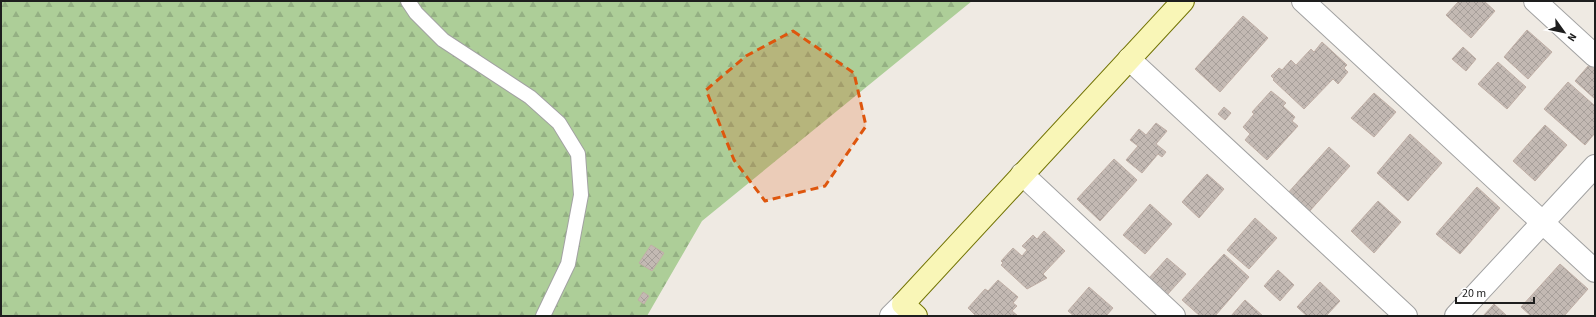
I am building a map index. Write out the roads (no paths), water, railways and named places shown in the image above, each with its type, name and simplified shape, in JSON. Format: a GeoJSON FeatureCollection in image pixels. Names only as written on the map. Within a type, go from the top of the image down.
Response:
{"type":"FeatureCollection","features":[{"type":"Feature","properties":{"kind":"street"},"geometry":{"type":"LineString","coordinates":[[903,312],[1022,174],[1183,1]]}},
{"type":"Feature","properties":{"kind":"street"},"geometry":{"type":"LineString","coordinates":[[1304,1],[1595,271]]}},
{"type":"Feature","properties":{"kind":"street"},"geometry":{"type":"LineString","coordinates":[[1535,1],[1595,56]]}},
{"type":"Feature","properties":{"kind":"street"},"geometry":{"type":"LineString","coordinates":[[1129,59],[1406,316]]}},
{"type":"Feature","properties":{"kind":"street"},"geometry":{"type":"LineString","coordinates":[[1456,316],[1595,166]]}},
{"type":"Feature","properties":{"kind":"street"},"geometry":{"type":"LineString","coordinates":[[1022,174],[1174,316]]}},
{"type":"Feature","properties":{"kind":"lane"},"geometry":{"type":"LineString","coordinates":[[408,1],[416,13],[443,40],[530,97],[559,123],[578,154],[581,195],[568,264],[543,316]]}}]}
